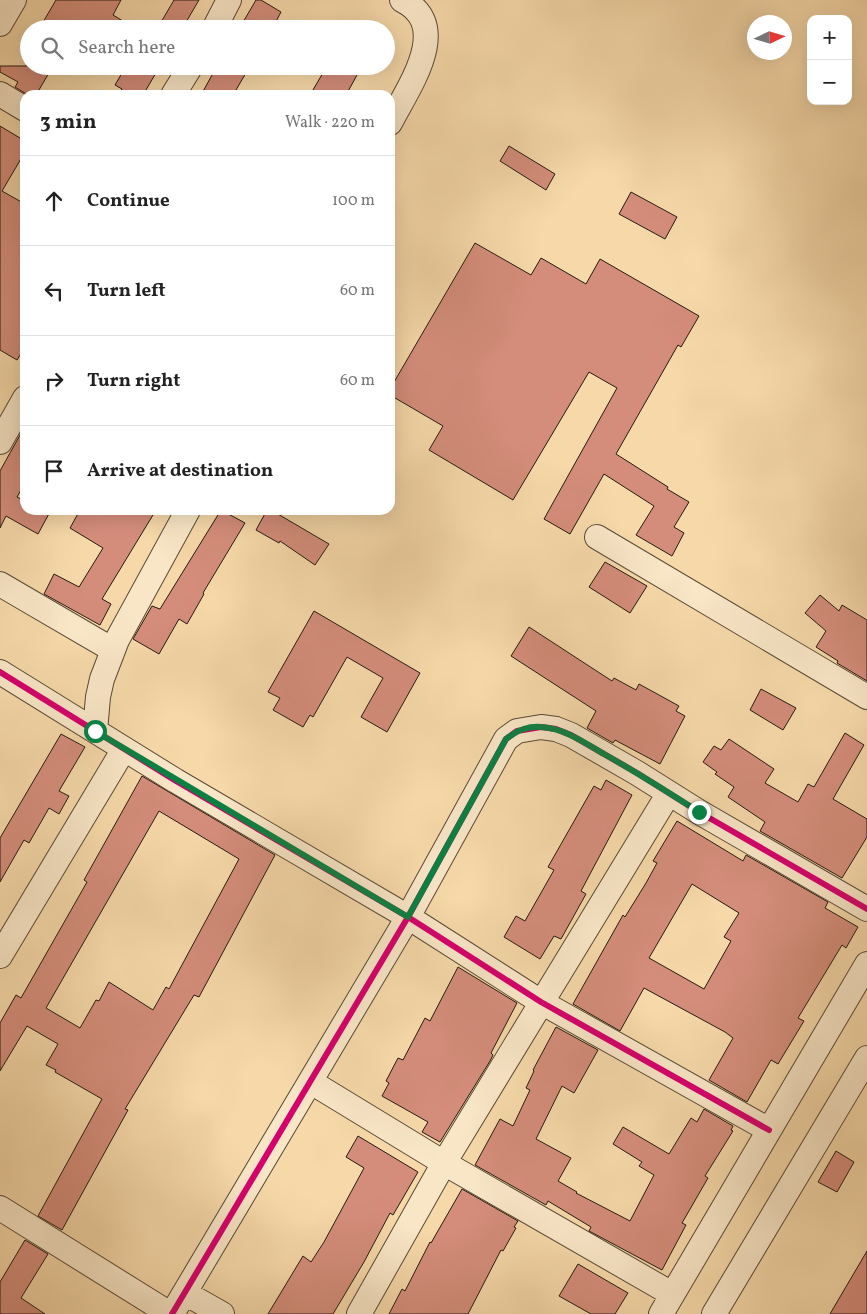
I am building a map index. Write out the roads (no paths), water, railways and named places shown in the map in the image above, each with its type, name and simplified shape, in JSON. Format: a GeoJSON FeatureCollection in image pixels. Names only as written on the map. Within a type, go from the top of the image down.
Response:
{"type":"FeatureCollection","features":[{"type":"Feature","properties":{"kind":"street"},"geometry":{"type":"LineString","coordinates":[[0,24],[14,0]]}},
{"type":"Feature","properties":{"kind":"street"},"geometry":{"type":"LineString","coordinates":[[219,20],[229,0]]}},
{"type":"Feature","properties":{"kind":"street"},"geometry":{"type":"LineString","coordinates":[[395,113],[422,61],[427,40],[426,28],[422,19],[415,9],[402,0]]}},
{"type":"Feature","properties":{"kind":"street"},"geometry":{"type":"LineString","coordinates":[[176,90],[185,75]]}},
{"type":"Feature","properties":{"kind":"street"},"geometry":{"type":"LineString","coordinates":[[0,94],[20,106]]}},
{"type":"Feature","properties":{"kind":"street"},"geometry":{"type":"LineString","coordinates":[[0,442],[20,415]]}},
{"type":"Feature","properties":{"kind":"street"},"geometry":{"type":"LineString","coordinates":[[95,731],[98,697],[102,679],[113,650],[184,515]]}},
{"type":"Feature","properties":{"kind":"street"},"geometry":{"type":"LineString","coordinates":[[597,537],[867,697]]}},
{"type":"Feature","properties":{"kind":"street"},"geometry":{"type":"LineString","coordinates":[[0,584],[113,650]]}},
{"type":"Feature","properties":{"kind":"street"},"geometry":{"type":"LineString","coordinates":[[0,672],[124,749],[408,917],[541,1002],[769,1130]]}},
{"type":"Feature","properties":{"kind":"street"},"geometry":{"type":"LineString","coordinates":[[0,1208],[171,1314],[408,917],[506,739],[517,731],[541,727],[556,729],[572,735],[699,812],[867,909]]}},
{"type":"Feature","properties":{"kind":"street"},"geometry":{"type":"LineString","coordinates":[[0,956],[124,749]]}},
{"type":"Feature","properties":{"kind":"street"},"geometry":{"type":"LineString","coordinates":[[359,1314],[444,1163],[669,793]]}},
{"type":"Feature","properties":{"kind":"street"},"geometry":{"type":"LineString","coordinates":[[310,1082],[444,1163],[667,1304],[867,964]]}},
{"type":"Feature","properties":{"kind":"street"},"geometry":{"type":"LineString","coordinates":[[714,1314],[867,1058]]}},
{"type":"Feature","properties":{"kind":"street"},"geometry":{"type":"LineString","coordinates":[[185,1293],[222,1314]]}}]}
